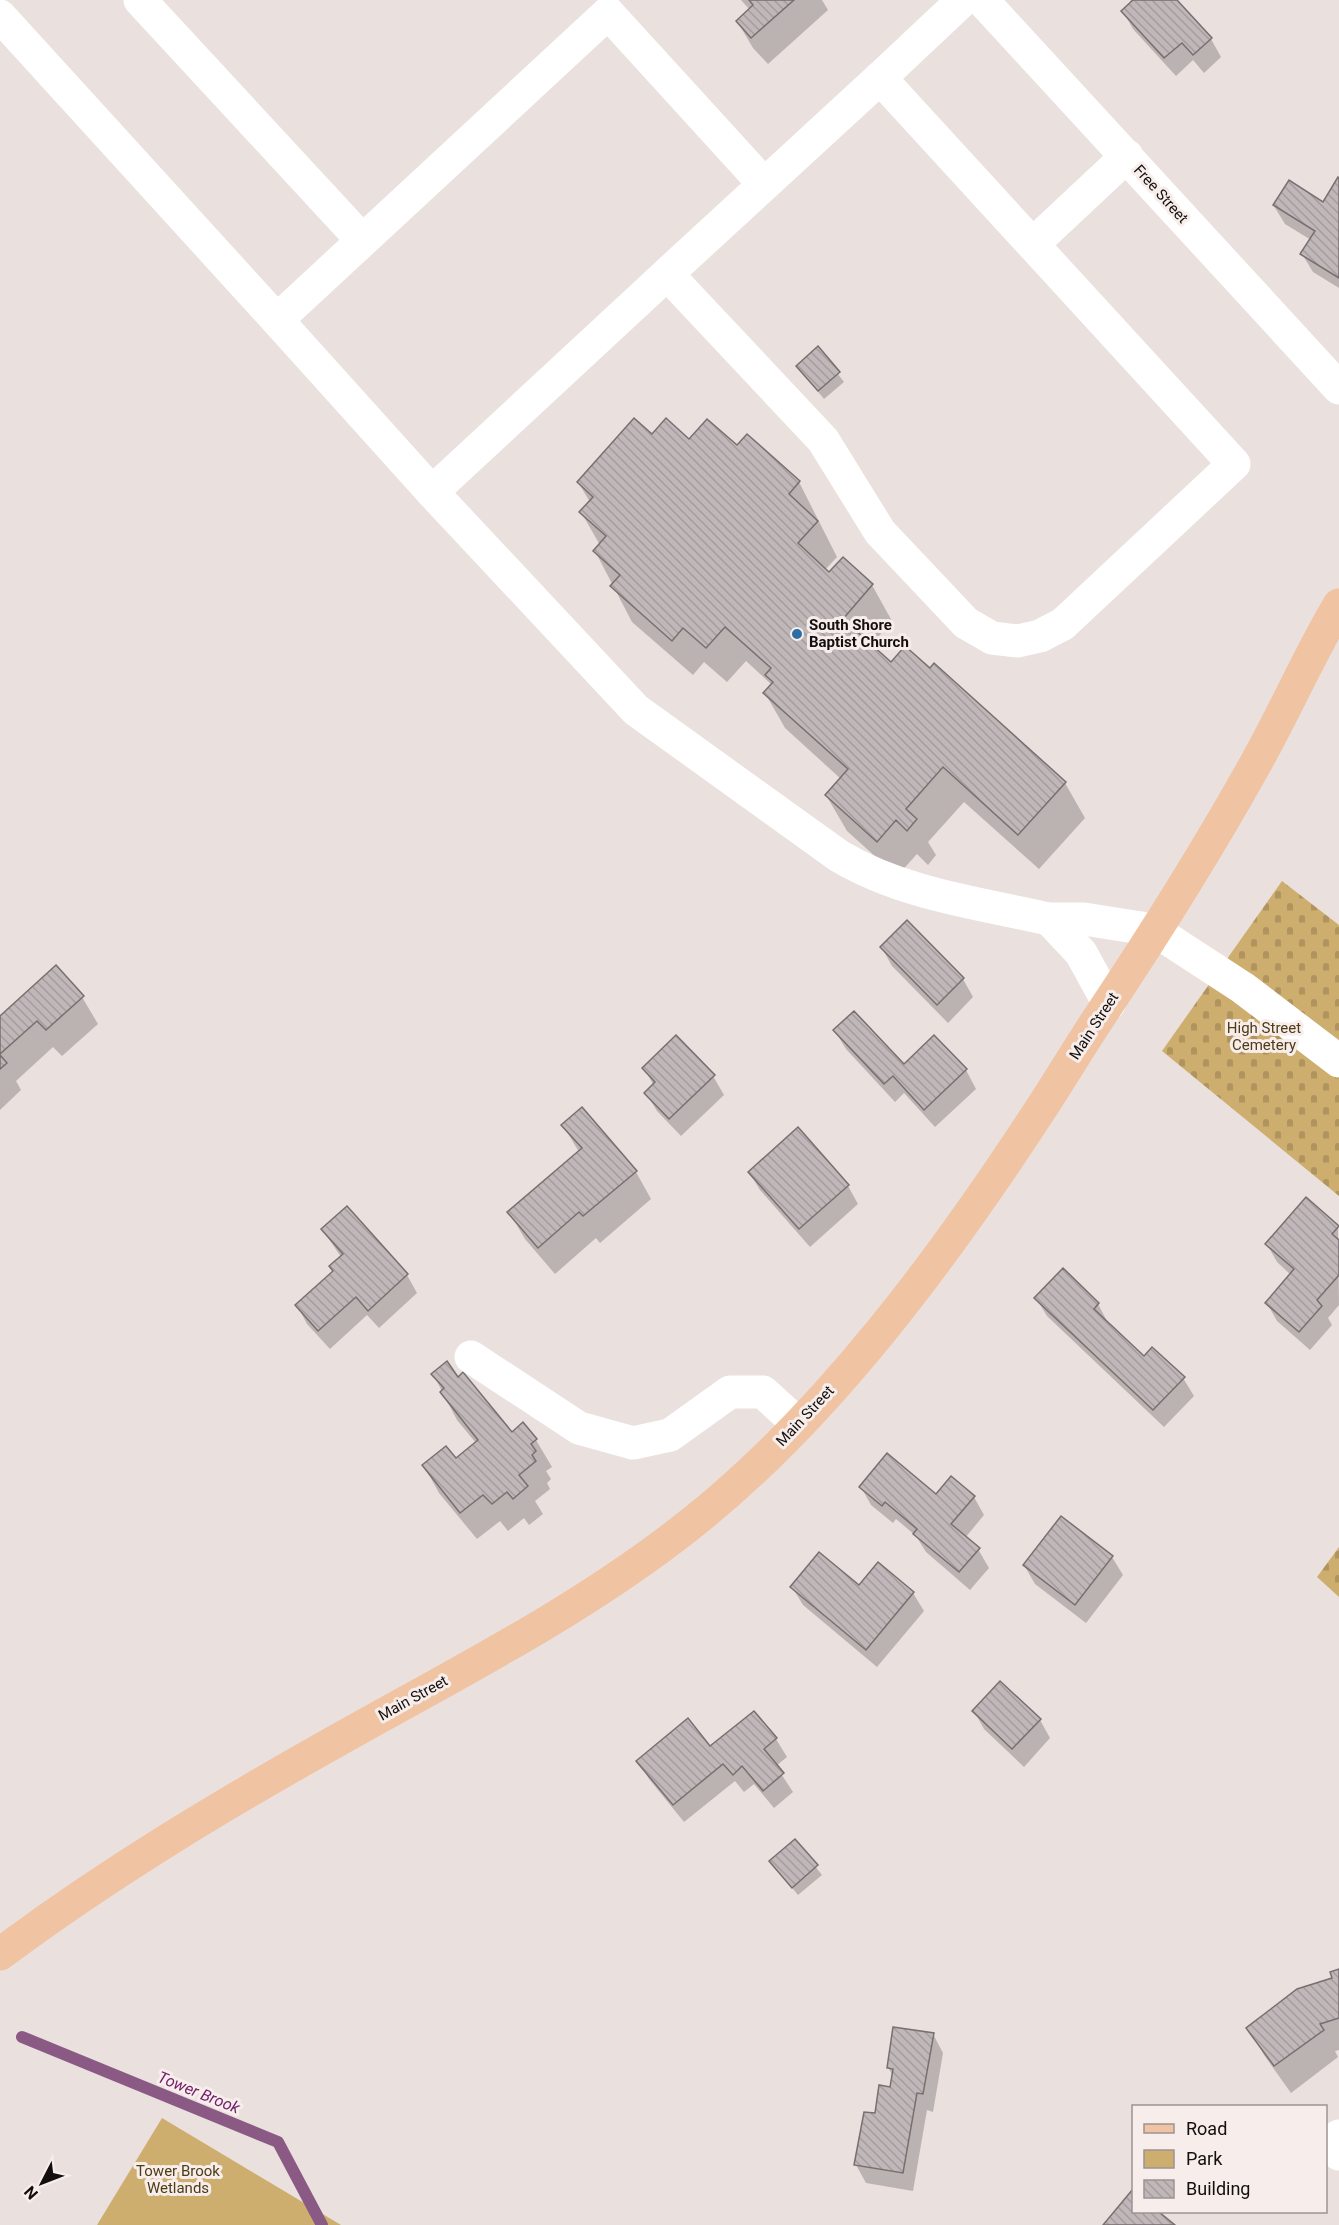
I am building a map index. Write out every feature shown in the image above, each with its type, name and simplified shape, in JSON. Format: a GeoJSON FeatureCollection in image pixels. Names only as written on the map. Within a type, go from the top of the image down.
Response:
{"type":"FeatureCollection","features":[{"type":"Feature","properties":{"kind":"main road","name":"Main Street"},"geometry":{"type":"LineString","coordinates":[[0,1954],[143,1854],[225,1804],[510,1644],[602,1589],[715,1505],[798,1424],[871,1341],[939,1255],[1038,1113],[1109,1004],[1255,766],[1310,654],[1339,605]]}},
{"type":"Feature","properties":{"kind":"street"},"geometry":{"type":"LineString","coordinates":[[140,0],[362,240]]}},
{"type":"Feature","properties":{"kind":"street"},"geometry":{"type":"LineString","coordinates":[[432,492],[963,0]]}},
{"type":"Feature","properties":{"kind":"street","name":"Free Street"},"geometry":{"type":"LineString","coordinates":[[982,0],[1339,388]]}},
{"type":"Feature","properties":{"kind":"street"},"geometry":{"type":"LineString","coordinates":[[277,320],[608,13],[763,183]]}},
{"type":"Feature","properties":{"kind":"street"},"geometry":{"type":"LineString","coordinates":[[0,16],[432,492],[636,710],[839,856],[867,873],[897,885],[1049,919],[1084,919],[1154,930],[1244,988],[1339,1061]]}},
{"type":"Feature","properties":{"kind":"street"},"geometry":{"type":"LineString","coordinates":[[667,274],[823,440],[880,532],[966,623],[992,638],[1018,641],[1040,636],[1062,624],[1234,465],[880,78]]}},
{"type":"Feature","properties":{"kind":"street"},"geometry":{"type":"LineString","coordinates":[[1033,244],[1127,156]]}},
{"type":"Feature","properties":{"kind":"street"},"geometry":{"type":"LineString","coordinates":[[1049,919],[1081,953],[1109,1004]]}},
{"type":"Feature","properties":{"kind":"street"},"geometry":{"type":"LineString","coordinates":[[471,1357],[579,1428],[633,1443],[670,1435],[730,1392],[763,1392],[798,1424]]}},
{"type":"Feature","properties":{"kind":"street"},"geometry":{"type":"LineString","coordinates":[[1339,2136],[1339,2154]]}},
{"type":"Feature","properties":{"kind":"green space","name":"High Street Cemetery"},"geometry":{"type":"Polygon","coordinates":[[[1282,881],[1339,925],[1339,1196],[1162,1051],[1282,881]]]}},
{"type":"Feature","properties":{"kind":"green space"},"geometry":{"type":"Polygon","coordinates":[[[1339,1547],[1339,1597],[1317,1577],[1339,1547]]]}},
{"type":"Feature","properties":{"kind":"green space","name":"Tower Brook Wetlands"},"geometry":{"type":"Polygon","coordinates":[[[162,2118],[341,2225],[97,2225],[162,2118]]]}},
{"type":"Feature","properties":{"kind":"building"},"geometry":{"type":"Polygon","coordinates":[[[749,0],[794,0],[751,38],[736,21],[753,5],[749,0]]]}},
{"type":"Feature","properties":{"kind":"building"},"geometry":{"type":"Polygon","coordinates":[[[1133,0],[1177,0],[1212,38],[1193,55],[1182,43],[1164,58],[1121,11],[1133,0]]]}},
{"type":"Feature","properties":{"kind":"building"},"geometry":{"type":"Polygon","coordinates":[[[1338,177],[1339,278],[1300,254],[1315,231],[1273,205],[1289,180],[1323,202],[1338,177]]]}},
{"type":"Feature","properties":{"kind":"building"},"geometry":{"type":"Polygon","coordinates":[[[818,346],[840,372],[818,391],[796,366],[818,346]]]}},
{"type":"Feature","properties":{"kind":"building","name":"South Shore Baptist Church"},"geometry":{"type":"Polygon","coordinates":[[[634,418],[652,434],[666,418],[689,439],[707,419],[737,445],[747,434],[800,481],[789,494],[818,521],[798,543],[829,572],[843,557],[873,584],[843,619],[891,662],[905,646],[930,668],[934,663],[1066,782],[1018,835],[943,767],[906,809],[917,819],[907,831],[896,820],[877,842],[825,795],[848,769],[763,693],[773,682],[765,675],[771,668],[725,627],[706,648],[683,628],[672,641],[610,586],[620,575],[593,551],[606,536],[579,512],[593,497],[577,482],[634,418]]]}},
{"type":"Feature","properties":{"kind":"building"},"geometry":{"type":"Polygon","coordinates":[[[907,920],[964,978],[937,1005],[880,947],[907,920]]]}},
{"type":"Feature","properties":{"kind":"building"},"geometry":{"type":"Polygon","coordinates":[[[56,965],[84,996],[46,1030],[37,1021],[0,1054],[0,1016],[56,965]]]}},
{"type":"Feature","properties":{"kind":"building"},"geometry":{"type":"Polygon","coordinates":[[[854,1011],[904,1064],[934,1035],[967,1069],[924,1110],[893,1076],[884,1084],[833,1030],[854,1011]]]}},
{"type":"Feature","properties":{"kind":"building"},"geometry":{"type":"Polygon","coordinates":[[[676,1035],[715,1075],[669,1119],[644,1093],[655,1082],[642,1068],[676,1035]]]}},
{"type":"Feature","properties":{"kind":"building"},"geometry":{"type":"Polygon","coordinates":[[[0,1055],[7,1063],[0,1069],[0,1055]]]}},
{"type":"Feature","properties":{"kind":"building"},"geometry":{"type":"Polygon","coordinates":[[[582,1107],[637,1171],[583,1216],[579,1212],[538,1248],[507,1212],[582,1148],[561,1125],[582,1107]]]}},
{"type":"Feature","properties":{"kind":"building"},"geometry":{"type":"Polygon","coordinates":[[[798,1127],[849,1185],[799,1229],[748,1172],[798,1127]]]}},
{"type":"Feature","properties":{"kind":"building"},"geometry":{"type":"Polygon","coordinates":[[[1306,1197],[1339,1226],[1332,1234],[1339,1240],[1339,1275],[1317,1300],[1322,1306],[1299,1332],[1265,1303],[1294,1269],[1265,1244],[1306,1197]]]}},
{"type":"Feature","properties":{"kind":"building"},"geometry":{"type":"Polygon","coordinates":[[[347,1206],[408,1274],[368,1311],[356,1297],[318,1331],[295,1305],[333,1271],[329,1266],[343,1254],[321,1229],[347,1206]]]}},
{"type":"Feature","properties":{"kind":"building"},"geometry":{"type":"Polygon","coordinates":[[[1063,1268],[1099,1303],[1094,1309],[1144,1356],[1152,1347],[1185,1377],[1153,1410],[1034,1298],[1063,1268]]]}},
{"type":"Feature","properties":{"kind":"building"},"geometry":{"type":"Polygon","coordinates":[[[447,1361],[458,1377],[463,1372],[512,1432],[523,1422],[537,1439],[531,1444],[536,1451],[532,1455],[536,1461],[519,1475],[528,1486],[513,1499],[507,1492],[492,1504],[483,1495],[460,1513],[422,1465],[446,1446],[456,1458],[478,1440],[440,1392],[444,1388],[431,1374],[447,1361]]]}},
{"type":"Feature","properties":{"kind":"building"},"geometry":{"type":"Polygon","coordinates":[[[887,1453],[936,1494],[951,1476],[975,1496],[951,1524],[980,1548],[959,1572],[913,1534],[917,1529],[885,1502],[882,1506],[859,1487],[887,1453]]]}},
{"type":"Feature","properties":{"kind":"building"},"geometry":{"type":"Polygon","coordinates":[[[1061,1516],[1113,1556],[1075,1605],[1023,1565],[1061,1516]]]}},
{"type":"Feature","properties":{"kind":"building"},"geometry":{"type":"Polygon","coordinates":[[[819,1552],[859,1585],[878,1562],[914,1592],[866,1650],[790,1587],[819,1552]]]}},
{"type":"Feature","properties":{"kind":"building"},"geometry":{"type":"Polygon","coordinates":[[[1000,1681],[1041,1719],[1012,1749],[972,1711],[1000,1681]]]}},
{"type":"Feature","properties":{"kind":"building"},"geometry":{"type":"Polygon","coordinates":[[[754,1711],[777,1738],[764,1749],[784,1773],[763,1791],[742,1766],[733,1775],[723,1764],[673,1805],[636,1761],[688,1718],[710,1746],[754,1711]]]}},
{"type":"Feature","properties":{"kind":"building"},"geometry":{"type":"Polygon","coordinates":[[[795,1839],[818,1865],[792,1888],[769,1861],[795,1839]]]}},
{"type":"Feature","properties":{"kind":"building"},"geometry":{"type":"Polygon","coordinates":[[[1339,1969],[1339,2018],[1320,2024],[1324,2030],[1274,2066],[1246,2028],[1297,1989],[1332,1978],[1330,1972],[1339,1969]]]}},
{"type":"Feature","properties":{"kind":"building"},"geometry":{"type":"Polygon","coordinates":[[[893,2027],[934,2033],[923,2094],[917,2093],[903,2173],[854,2165],[864,2112],[875,2113],[879,2085],[890,2087],[893,2069],[887,2068],[893,2027]]]}},
{"type":"Feature","properties":{"kind":"building"},"geometry":{"type":"Polygon","coordinates":[[[1132,2190],[1132,2213],[1160,2213],[1175,2225],[1103,2225],[1132,2190]]]}},
{"type":"Feature","properties":{"kind":"waterway","name":"Tower Brook"},"geometry":{"type":"LineString","coordinates":[[22,2037],[278,2142],[322,2225]]}},
{"type":"Feature","properties":{"kind":"place","name":"South Shore Baptist Church"},"geometry":{"type":"Point","coordinates":[797,634]}}]}
